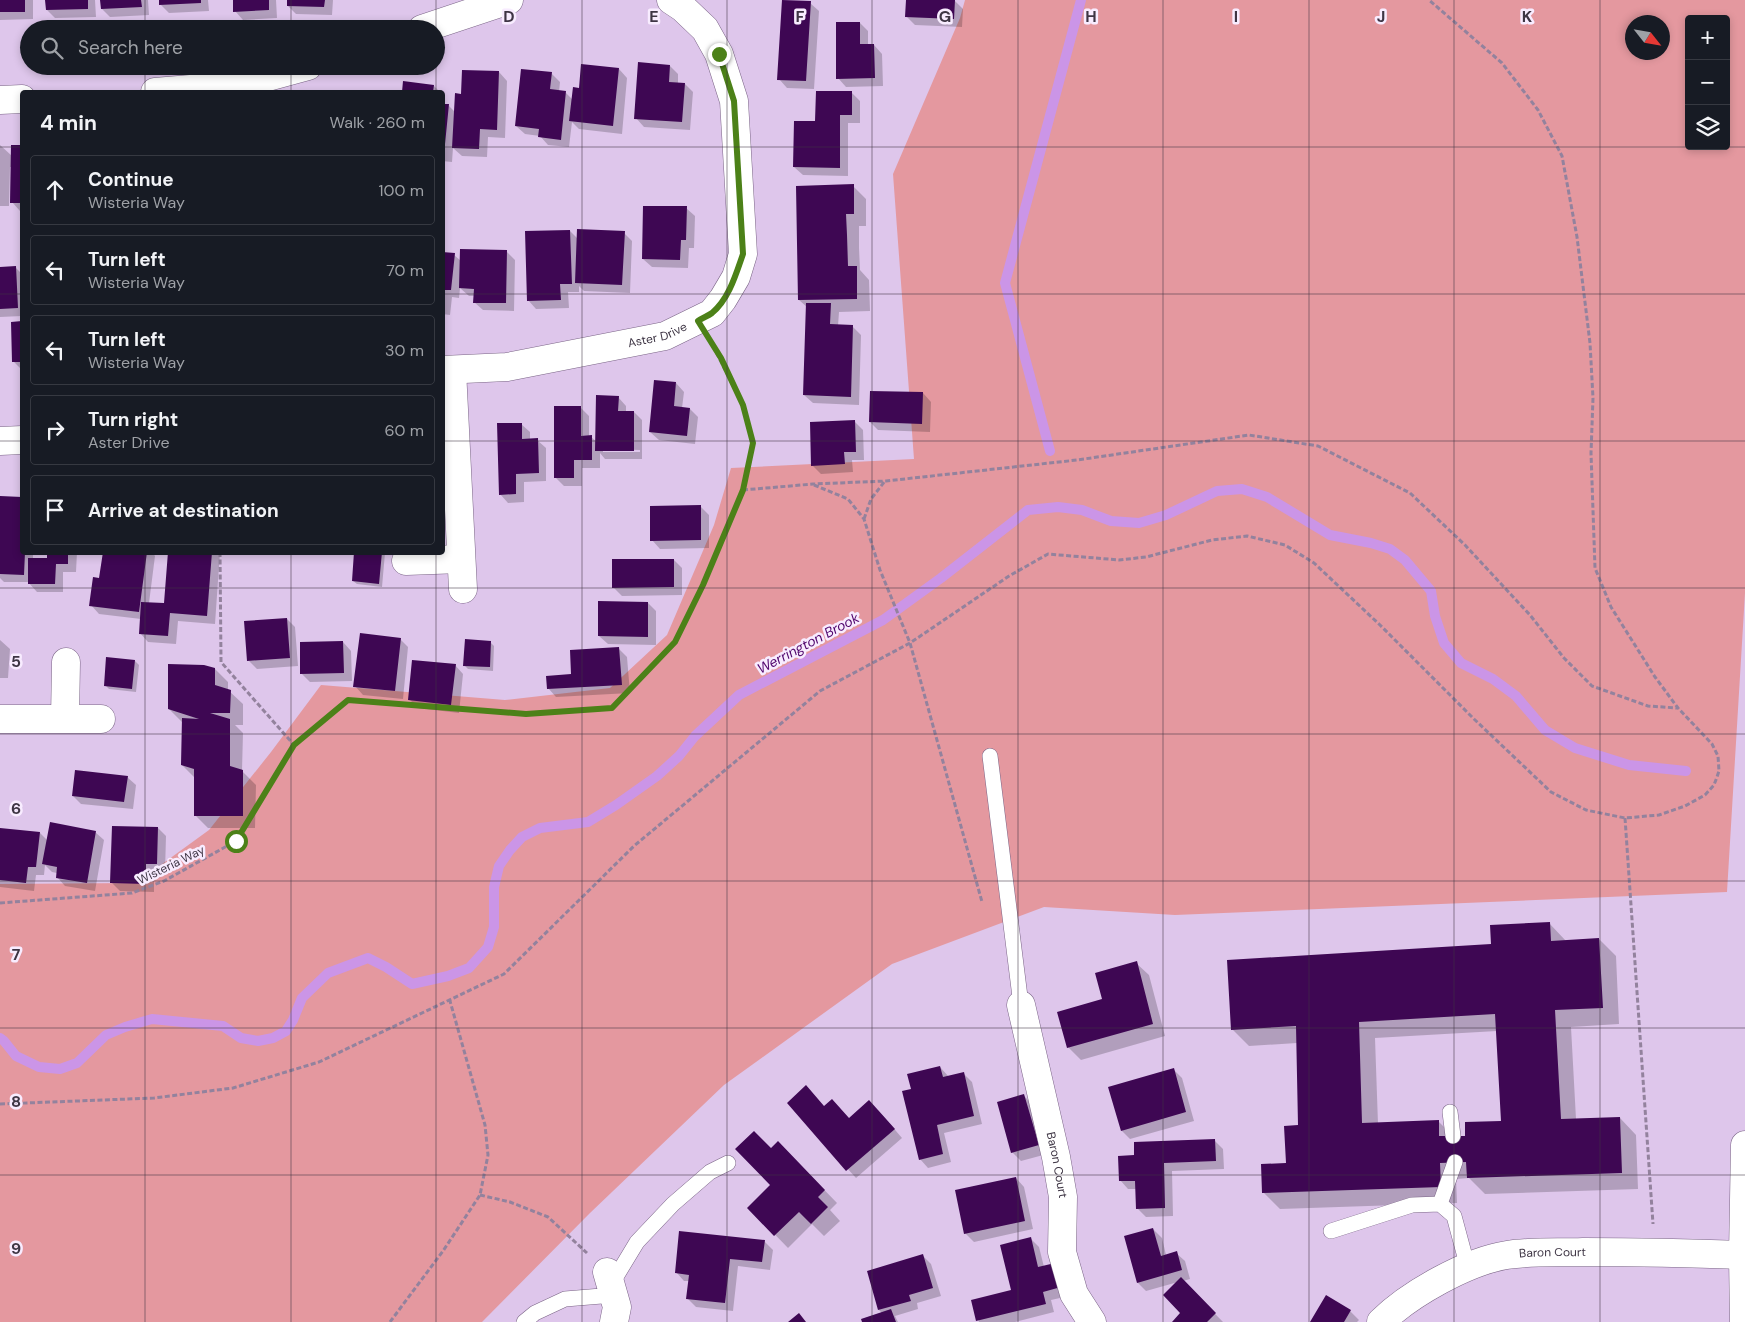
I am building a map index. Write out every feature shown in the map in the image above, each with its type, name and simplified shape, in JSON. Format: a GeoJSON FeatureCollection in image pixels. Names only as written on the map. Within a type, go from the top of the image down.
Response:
{"type":"FeatureCollection","features":[{"type":"Feature","properties":{"kind":"street"},"geometry":{"type":"LineString","coordinates":[[445,21],[509,0]]}},
{"type":"Feature","properties":{"kind":"street","name":"Aster Drive"},"geometry":{"type":"LineString","coordinates":[[463,589],[447,370],[507,367],[665,336],[712,313],[736,277],[743,254],[734,101],[719,54],[705,29],[681,3]]}},
{"type":"Feature","properties":{"kind":"street"},"geometry":{"type":"LineString","coordinates":[[179,90],[238,85],[275,75]]}},
{"type":"Feature","properties":{"kind":"street"},"geometry":{"type":"LineString","coordinates":[[0,100],[20,100]]}},
{"type":"Feature","properties":{"kind":"street"},"geometry":{"type":"LineString","coordinates":[[0,441],[20,440]]}},
{"type":"Feature","properties":{"kind":"street"},"geometry":{"type":"LineString","coordinates":[[406,561],[461,559]]}},
{"type":"Feature","properties":{"kind":"street"},"geometry":{"type":"LineString","coordinates":[[65,718],[66,662]]}},
{"type":"Feature","properties":{"kind":"street"},"geometry":{"type":"LineString","coordinates":[[0,719],[101,718]]}},
{"type":"Feature","properties":{"kind":"street","name":"Baron Court"},"geometry":{"type":"LineString","coordinates":[[1021,1005],[1063,1197],[1062,1252],[1074,1294],[1092,1322]]}},
{"type":"Feature","properties":{"kind":"street"},"geometry":{"type":"LineString","coordinates":[[1744,1322],[1745,1145]]}},
{"type":"Feature","properties":{"kind":"street","name":"Baron Court"},"geometry":{"type":"LineString","coordinates":[[1389,1319],[1419,1291],[1482,1261],[1506,1255],[1654,1252],[1743,1255]]}},
{"type":"Feature","properties":{"kind":"street"},"geometry":{"type":"LineString","coordinates":[[610,1284],[617,1306],[614,1322]]}},
{"type":"Feature","properties":{"kind":"lane"},"geometry":{"type":"LineString","coordinates":[[990,756],[1021,1005]]}},
{"type":"Feature","properties":{"kind":"lane"},"geometry":{"type":"LineString","coordinates":[[1450,1112],[1453,1136]]}},
{"type":"Feature","properties":{"kind":"lane"},"geometry":{"type":"LineString","coordinates":[[1440,1204],[1455,1162]]}},
{"type":"Feature","properties":{"kind":"lane"},"geometry":{"type":"LineString","coordinates":[[524,1322],[535,1313],[565,1299],[610,1284],[637,1242],[673,1204],[710,1172],[728,1163]]}},
{"type":"Feature","properties":{"kind":"lane"},"geometry":{"type":"LineString","coordinates":[[1331,1231],[1412,1205],[1440,1204],[1454,1216],[1468,1268]]}},
{"type":"Feature","properties":{"kind":"path"},"geometry":{"type":"LineString","coordinates":[[0,1104],[154,1098],[234,1088],[318,1062],[504,974],[634,846],[820,691],[910,643],[1008,576],[1048,554],[1119,560],[1146,557],[1212,540],[1246,536],[1285,545],[1314,563],[1551,792],[1586,810],[1625,818],[1659,816],[1706,795],[1714,785],[1719,771],[1718,756],[1712,744],[1678,708],[1655,677],[1611,607],[1595,568],[1591,453],[1593,398],[1590,343],[1577,238],[1562,156],[1538,110],[1502,63],[1429,0]]}},
{"type":"Feature","properties":{"kind":"path","name":"Wisteria Way"},"geometry":{"type":"LineString","coordinates":[[0,903],[132,893],[164,881],[236,841],[294,745],[348,700],[526,714],[612,708],[675,642],[703,585],[743,490],[753,443],[743,405],[721,358],[698,321]]}},
{"type":"Feature","properties":{"kind":"path"},"geometry":{"type":"LineString","coordinates":[[743,490],[813,484],[886,481],[1077,460],[1249,435],[1318,446],[1410,493],[1465,545],[1530,615],[1564,658],[1592,686],[1648,706],[1678,708]]}},
{"type":"Feature","properties":{"kind":"path"},"geometry":{"type":"LineString","coordinates":[[864,519],[871,499],[886,481]]}},
{"type":"Feature","properties":{"kind":"path"},"geometry":{"type":"LineString","coordinates":[[813,484],[848,499],[864,519],[880,570],[910,643],[982,903]]}},
{"type":"Feature","properties":{"kind":"path"},"geometry":{"type":"LineString","coordinates":[[220,555],[221,662],[294,745]]}},
{"type":"Feature","properties":{"kind":"path"},"geometry":{"type":"LineString","coordinates":[[1625,818],[1654,1252]]}},
{"type":"Feature","properties":{"kind":"path"},"geometry":{"type":"LineString","coordinates":[[390,1322],[443,1252],[480,1195],[488,1155],[485,1125],[450,1001]]}},
{"type":"Feature","properties":{"kind":"path"},"geometry":{"type":"LineString","coordinates":[[480,1195],[510,1202],[548,1217],[610,1284]]}},
{"type":"Feature","properties":{"kind":"shaded area"},"geometry":{"type":"Polygon","coordinates":[[[965,0],[1745,0],[1745,593],[1727,892],[1175,915],[1044,907],[892,964],[724,1085],[590,1213],[482,1322],[0,1322],[0,884],[136,883],[209,830],[321,685],[505,700],[610,688],[667,635],[714,525],[731,468],[914,459],[893,174],[960,18],[965,0]]]}},
{"type":"Feature","properties":{"kind":"building"},"geometry":{"type":"Polygon","coordinates":[[[0,0],[25,0],[25,12],[0,12],[0,0]]]}},
{"type":"Feature","properties":{"kind":"building"},"geometry":{"type":"Polygon","coordinates":[[[45,0],[88,0],[88,9],[46,10],[45,0]]]}},
{"type":"Feature","properties":{"kind":"building"},"geometry":{"type":"Polygon","coordinates":[[[100,0],[141,0],[142,7],[101,9],[100,0]]]}},
{"type":"Feature","properties":{"kind":"building"},"geometry":{"type":"Polygon","coordinates":[[[159,0],[201,0],[201,3],[159,5],[159,0]]]}},
{"type":"Feature","properties":{"kind":"building"},"geometry":{"type":"Polygon","coordinates":[[[233,0],[269,0],[269,10],[233,12],[233,0]]]}},
{"type":"Feature","properties":{"kind":"building"},"geometry":{"type":"Polygon","coordinates":[[[287,0],[325,0],[324,7],[287,6],[287,0]]]}},
{"type":"Feature","properties":{"kind":"building"},"geometry":{"type":"Polygon","coordinates":[[[782,0],[811,1],[806,81],[777,80],[782,0]]]}},
{"type":"Feature","properties":{"kind":"building"},"geometry":{"type":"Polygon","coordinates":[[[906,0],[955,0],[954,19],[905,17],[906,0]]]}},
{"type":"Feature","properties":{"kind":"building"},"geometry":{"type":"Polygon","coordinates":[[[836,22],[860,22],[860,44],[874,44],[875,78],[836,79],[836,22]]]}},
{"type":"Feature","properties":{"kind":"building"},"geometry":{"type":"Polygon","coordinates":[[[638,62],[670,65],[669,82],[685,83],[682,122],[634,119],[638,62]]]}},
{"type":"Feature","properties":{"kind":"building"},"geometry":{"type":"Polygon","coordinates":[[[581,64],[619,68],[613,126],[569,121],[573,87],[579,88],[581,64]]]}},
{"type":"Feature","properties":{"kind":"building"},"geometry":{"type":"Polygon","coordinates":[[[521,69],[552,72],[550,89],[566,91],[561,140],[538,137],[539,129],[515,126],[521,69]]]}},
{"type":"Feature","properties":{"kind":"building"},"geometry":{"type":"Polygon","coordinates":[[[462,70],[499,71],[497,130],[480,129],[479,149],[452,148],[455,93],[461,94],[462,70]]]}},
{"type":"Feature","properties":{"kind":"building"},"geometry":{"type":"Polygon","coordinates":[[[403,81],[434,85],[433,90],[402,90],[403,81]]]}},
{"type":"Feature","properties":{"kind":"building"},"geometry":{"type":"Polygon","coordinates":[[[816,91],[852,91],[852,115],[840,115],[840,168],[793,167],[794,121],[815,121],[816,91]]]}},
{"type":"Feature","properties":{"kind":"building"},"geometry":{"type":"Polygon","coordinates":[[[445,104],[449,104],[445,144],[445,104]]]}},
{"type":"Feature","properties":{"kind":"building"},"geometry":{"type":"Polygon","coordinates":[[[11,145],[20,145],[20,203],[10,203],[11,145]]]}},
{"type":"Feature","properties":{"kind":"building"},"geometry":{"type":"Polygon","coordinates":[[[854,184],[854,214],[846,214],[848,266],[857,266],[857,299],[798,300],[796,186],[854,184]]]}},
{"type":"Feature","properties":{"kind":"building"},"geometry":{"type":"Polygon","coordinates":[[[643,206],[687,206],[686,240],[681,240],[680,260],[642,259],[643,206]]]}},
{"type":"Feature","properties":{"kind":"building"},"geometry":{"type":"Polygon","coordinates":[[[577,229],[625,231],[622,285],[575,283],[577,229]]]}},
{"type":"Feature","properties":{"kind":"building"},"geometry":{"type":"Polygon","coordinates":[[[570,230],[572,284],[560,284],[561,300],[527,301],[525,231],[570,230]]]}},
{"type":"Feature","properties":{"kind":"building"},"geometry":{"type":"Polygon","coordinates":[[[460,249],[507,250],[506,303],[473,303],[474,289],[459,288],[460,249]]]}},
{"type":"Feature","properties":{"kind":"building"},"geometry":{"type":"Polygon","coordinates":[[[445,252],[455,253],[451,290],[445,290],[445,252]]]}},
{"type":"Feature","properties":{"kind":"building"},"geometry":{"type":"Polygon","coordinates":[[[16,266],[18,308],[0,309],[0,267],[16,266]]]}},
{"type":"Feature","properties":{"kind":"building"},"geometry":{"type":"Polygon","coordinates":[[[806,303],[831,303],[830,324],[853,325],[851,397],[803,395],[806,303]]]}},
{"type":"Feature","properties":{"kind":"building"},"geometry":{"type":"Polygon","coordinates":[[[20,321],[20,362],[12,362],[11,322],[20,321]]]}},
{"type":"Feature","properties":{"kind":"building"},"geometry":{"type":"Polygon","coordinates":[[[654,380],[676,382],[674,406],[690,408],[687,436],[649,432],[654,380]]]}},
{"type":"Feature","properties":{"kind":"building"},"geometry":{"type":"Polygon","coordinates":[[[870,391],[923,392],[922,424],[869,422],[870,391]]]}},
{"type":"Feature","properties":{"kind":"building"},"geometry":{"type":"Polygon","coordinates":[[[596,395],[619,396],[618,411],[634,411],[634,451],[595,451],[596,395]]]}},
{"type":"Feature","properties":{"kind":"building"},"geometry":{"type":"Polygon","coordinates":[[[554,406],[581,406],[581,436],[592,435],[592,460],[574,460],[574,478],[554,478],[554,406]]]}},
{"type":"Feature","properties":{"kind":"building"},"geometry":{"type":"Polygon","coordinates":[[[855,420],[856,452],[844,452],[845,464],[811,466],[810,422],[855,420]]]}},
{"type":"Feature","properties":{"kind":"building"},"geometry":{"type":"Polygon","coordinates":[[[497,423],[522,423],[522,439],[538,438],[539,473],[516,474],[516,494],[499,495],[497,423]]]}},
{"type":"Feature","properties":{"kind":"building"},"geometry":{"type":"Polygon","coordinates":[[[0,496],[20,497],[20,555],[25,555],[24,575],[0,574],[0,496]]]}},
{"type":"Feature","properties":{"kind":"building"},"geometry":{"type":"Polygon","coordinates":[[[701,505],[701,540],[650,541],[650,506],[701,505]]]}},
{"type":"Feature","properties":{"kind":"building"},"geometry":{"type":"Polygon","coordinates":[[[47,555],[68,555],[68,564],[56,564],[55,584],[28,584],[28,558],[47,558],[47,555]]]}},
{"type":"Feature","properties":{"kind":"building"},"geometry":{"type":"Polygon","coordinates":[[[103,555],[147,555],[139,612],[89,606],[93,577],[99,578],[103,555]]]}},
{"type":"Feature","properties":{"kind":"building"},"geometry":{"type":"Polygon","coordinates":[[[168,555],[212,555],[207,616],[170,613],[168,636],[139,634],[141,602],[164,603],[168,555]]]}},
{"type":"Feature","properties":{"kind":"building"},"geometry":{"type":"Polygon","coordinates":[[[354,555],[382,555],[379,584],[352,581],[354,555]]]}},
{"type":"Feature","properties":{"kind":"building"},"geometry":{"type":"Polygon","coordinates":[[[612,559],[674,559],[674,587],[612,588],[612,559]]]}},
{"type":"Feature","properties":{"kind":"building"},"geometry":{"type":"Polygon","coordinates":[[[598,601],[648,602],[648,637],[598,636],[598,601]]]}},
{"type":"Feature","properties":{"kind":"building"},"geometry":{"type":"Polygon","coordinates":[[[287,618],[290,658],[247,661],[244,621],[287,618]]]}},
{"type":"Feature","properties":{"kind":"building"},"geometry":{"type":"Polygon","coordinates":[[[360,633],[401,638],[395,691],[353,687],[360,633]]]}},
{"type":"Feature","properties":{"kind":"building"},"geometry":{"type":"Polygon","coordinates":[[[465,639],[491,641],[490,667],[463,666],[465,639]]]}},
{"type":"Feature","properties":{"kind":"building"},"geometry":{"type":"Polygon","coordinates":[[[343,641],[344,673],[300,674],[300,642],[343,641]]]}},
{"type":"Feature","properties":{"kind":"building"},"geometry":{"type":"Polygon","coordinates":[[[619,647],[622,685],[547,689],[546,676],[571,674],[570,650],[619,647]]]}},
{"type":"Feature","properties":{"kind":"building"},"geometry":{"type":"Polygon","coordinates":[[[106,657],[135,660],[132,689],[104,686],[106,657]]]}},
{"type":"Feature","properties":{"kind":"building"},"geometry":{"type":"Polygon","coordinates":[[[412,660],[456,664],[451,705],[408,700],[412,660]]]}},
{"type":"Feature","properties":{"kind":"building"},"geometry":{"type":"Polygon","coordinates":[[[168,664],[204,665],[215,668],[215,685],[231,690],[230,713],[210,713],[230,719],[230,766],[243,770],[243,816],[194,816],[194,769],[181,765],[182,718],[199,719],[168,709],[168,664]]]}},
{"type":"Feature","properties":{"kind":"building"},"geometry":{"type":"Polygon","coordinates":[[[75,770],[128,776],[124,802],[72,796],[75,770]]]}},
{"type":"Feature","properties":{"kind":"building"},"geometry":{"type":"Polygon","coordinates":[[[50,822],[96,831],[87,883],[56,878],[57,867],[42,864],[50,822]]]}},
{"type":"Feature","properties":{"kind":"building"},"geometry":{"type":"Polygon","coordinates":[[[112,826],[158,827],[157,864],[146,864],[146,884],[110,883],[112,826]]]}},
{"type":"Feature","properties":{"kind":"building"},"geometry":{"type":"Polygon","coordinates":[[[0,828],[40,832],[36,867],[28,867],[26,883],[0,880],[0,828]]]}},
{"type":"Feature","properties":{"kind":"building"},"geometry":{"type":"Polygon","coordinates":[[[1550,922],[1551,941],[1599,938],[1603,1008],[1555,1010],[1561,1119],[1620,1117],[1622,1173],[1467,1178],[1466,1162],[1440,1163],[1441,1187],[1262,1193],[1261,1164],[1286,1163],[1284,1126],[1298,1125],[1296,1026],[1231,1030],[1227,960],[1491,944],[1490,925],[1550,922]],[[1495,1014],[1359,1022],[1362,1123],[1439,1120],[1439,1136],[1465,1136],[1465,1122],[1501,1121],[1495,1014]]]}},
{"type":"Feature","properties":{"kind":"building"},"geometry":{"type":"Polygon","coordinates":[[[1137,961],[1153,1024],[1067,1048],[1057,1012],[1102,999],[1095,973],[1137,961]]]}},
{"type":"Feature","properties":{"kind":"building"},"geometry":{"type":"Polygon","coordinates":[[[940,1066],[943,1077],[964,1072],[974,1116],[937,1125],[943,1154],[919,1160],[902,1091],[911,1089],[907,1074],[940,1066]]]}},
{"type":"Feature","properties":{"kind":"building"},"geometry":{"type":"Polygon","coordinates":[[[1174,1068],[1186,1112],[1121,1131],[1108,1087],[1174,1068]]]}},
{"type":"Feature","properties":{"kind":"building"},"geometry":{"type":"Polygon","coordinates":[[[806,1085],[824,1106],[832,1099],[849,1118],[869,1100],[895,1129],[846,1171],[787,1103],[806,1085]]]}},
{"type":"Feature","properties":{"kind":"building"},"geometry":{"type":"Polygon","coordinates":[[[1024,1094],[1039,1145],[1011,1153],[997,1102],[1024,1094]]]}},
{"type":"Feature","properties":{"kind":"building"},"geometry":{"type":"Polygon","coordinates":[[[754,1131],[771,1148],[778,1141],[825,1190],[818,1197],[828,1207],[811,1224],[799,1212],[774,1236],[747,1208],[770,1185],[735,1149],[754,1131]]]}},
{"type":"Feature","properties":{"kind":"building"},"geometry":{"type":"Polygon","coordinates":[[[1215,1139],[1216,1161],[1164,1163],[1165,1208],[1136,1209],[1135,1181],[1119,1181],[1118,1156],[1134,1155],[1134,1142],[1215,1139]]]}},
{"type":"Feature","properties":{"kind":"building"},"geometry":{"type":"Polygon","coordinates":[[[1016,1177],[1025,1221],[964,1234],[955,1190],[1016,1177]]]}},
{"type":"Feature","properties":{"kind":"building"},"geometry":{"type":"Polygon","coordinates":[[[1153,1228],[1161,1256],[1177,1251],[1182,1270],[1137,1283],[1124,1236],[1153,1228]]]}},
{"type":"Feature","properties":{"kind":"building"},"geometry":{"type":"Polygon","coordinates":[[[679,1231],[765,1240],[762,1262],[730,1259],[725,1303],[686,1299],[689,1275],[675,1273],[679,1231]]]}},
{"type":"Feature","properties":{"kind":"building"},"geometry":{"type":"Polygon","coordinates":[[[1031,1237],[1038,1267],[1055,1263],[1061,1287],[1043,1292],[1046,1304],[976,1321],[971,1300],[1011,1290],[1000,1245],[1031,1237]]]}},
{"type":"Feature","properties":{"kind":"building"},"geometry":{"type":"Polygon","coordinates":[[[923,1254],[933,1288],[909,1295],[911,1301],[878,1310],[867,1271],[923,1254]]]}},
{"type":"Feature","properties":{"kind":"building"},"geometry":{"type":"Polygon","coordinates":[[[1181,1277],[1216,1313],[1207,1322],[1172,1322],[1180,1313],[1163,1295],[1181,1277]]]}},
{"type":"Feature","properties":{"kind":"building"},"geometry":{"type":"Polygon","coordinates":[[[1326,1295],[1351,1310],[1344,1322],[1310,1322],[1326,1295]]]}},
{"type":"Feature","properties":{"kind":"building"},"geometry":{"type":"Polygon","coordinates":[[[891,1309],[896,1322],[862,1322],[861,1319],[891,1309]]]}},
{"type":"Feature","properties":{"kind":"building"},"geometry":{"type":"Polygon","coordinates":[[[799,1313],[806,1322],[788,1322],[799,1313]]]}},
{"type":"Feature","properties":{"kind":"waterway"},"geometry":{"type":"LineString","coordinates":[[1050,451],[1005,283],[1081,0]]}},
{"type":"Feature","properties":{"kind":"waterway","name":"Werrington Brook"},"geometry":{"type":"LineString","coordinates":[[0,1038],[16,1056],[39,1067],[60,1069],[77,1063],[106,1035],[152,1019],[223,1026],[241,1038],[258,1041],[273,1038],[286,1031],[302,998],[328,973],[368,958],[412,984],[448,976],[469,968],[488,947],[494,927],[494,887],[499,866],[522,837],[540,828],[588,822],[616,805],[657,776],[679,756],[695,736],[739,695],[883,620],[941,578],[1028,510],[1058,507],[1082,510],[1111,521],[1139,523],[1166,515],[1217,491],[1242,489],[1267,497],[1330,535],[1371,543],[1390,549],[1405,560],[1431,591],[1435,616],[1444,643],[1461,663],[1493,679],[1516,696],[1545,730],[1575,748],[1629,765],[1686,771]]}},
{"type":"Feature","properties":{"kind":"route"},"geometry":{"type":"LineString","coordinates":[[236,841],[294,745],[348,700],[526,714],[612,708],[675,642],[703,585],[743,490],[753,443],[743,405],[721,358],[698,321],[712,313],[723,299],[736,277],[743,254],[734,101],[719,54]]}}]}
